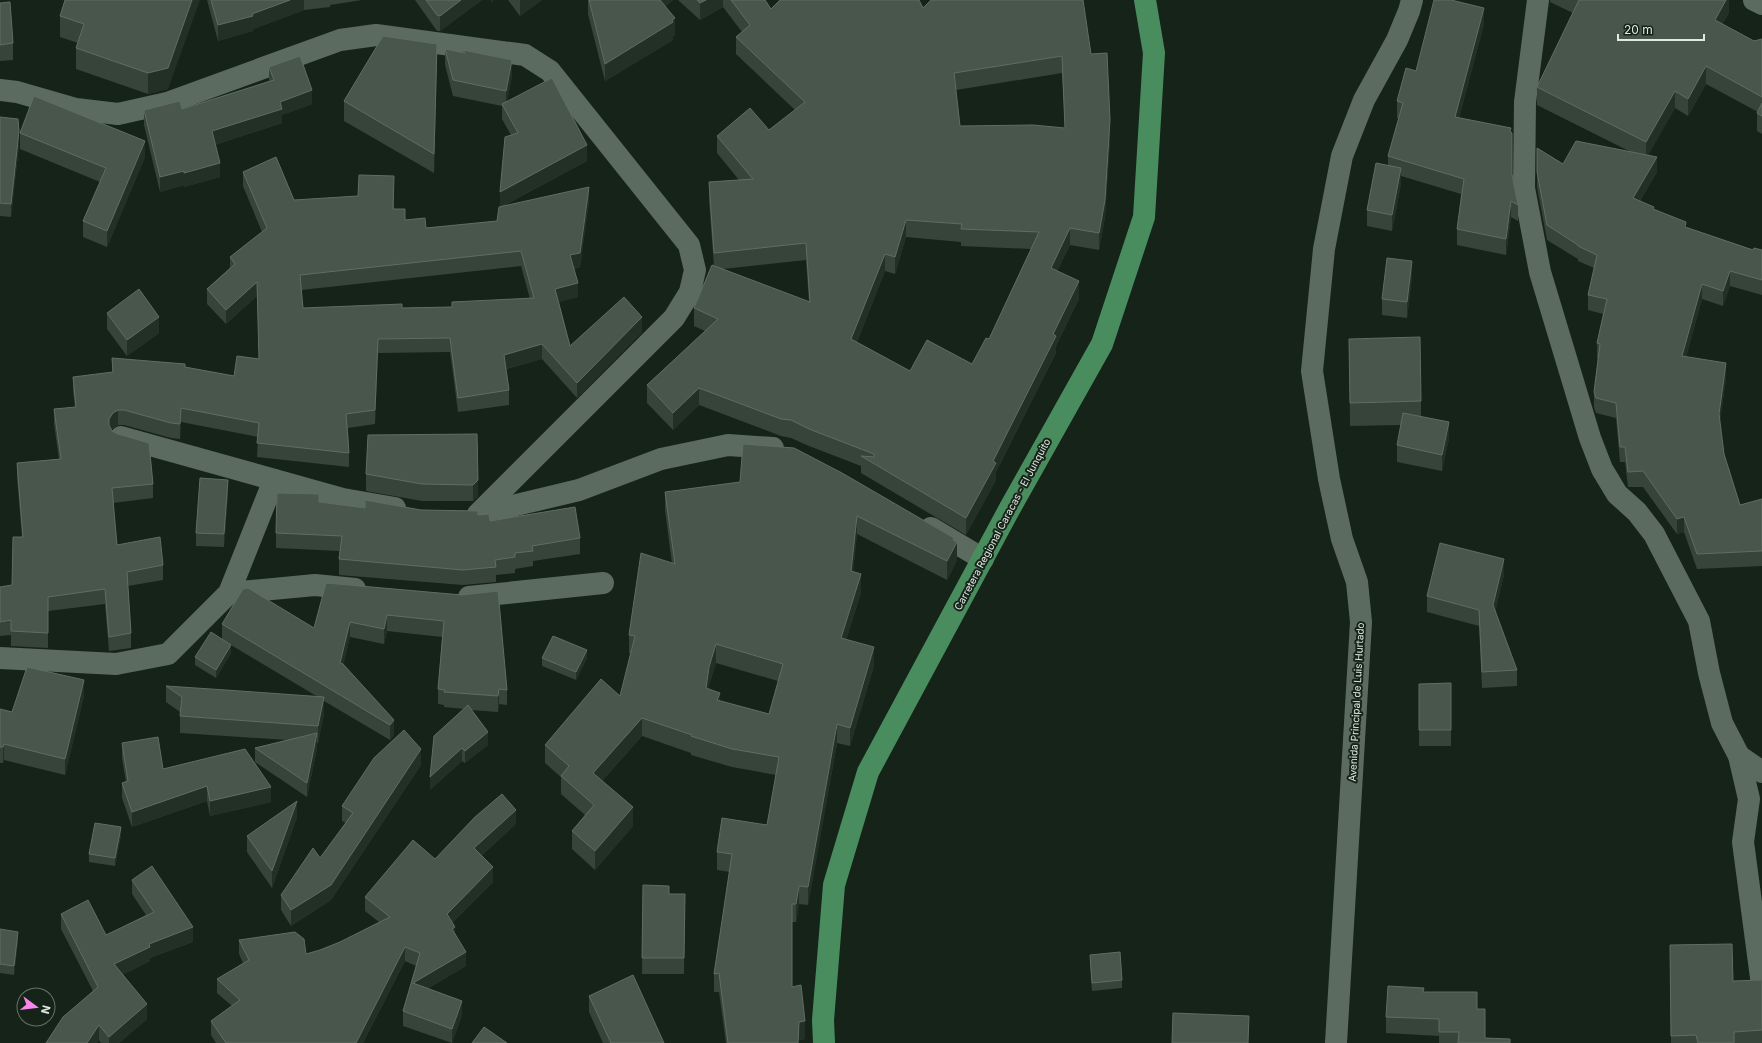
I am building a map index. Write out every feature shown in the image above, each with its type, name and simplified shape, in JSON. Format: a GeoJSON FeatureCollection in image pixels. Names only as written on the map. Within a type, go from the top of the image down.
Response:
{"type":"FeatureCollection","features":[{"type":"Feature","properties":{"kind":"main road","name":"Carretera Regional Caracas - El Junquito"},"geometry":{"type":"LineString","coordinates":[[824,1043],[823,1020],[834,885],[868,772],[1010,508],[1102,344],[1144,217],[1154,53],[1145,0]]}},
{"type":"Feature","properties":{"kind":"street","name":"Avenida Principal de Luis Hurtado"},"geometry":{"type":"LineString","coordinates":[[1336,1043],[1362,622],[1357,582],[1342,538],[1329,479],[1312,371],[1324,249],[1342,156],[1364,100],[1397,40],[1410,11],[1412,0]]}},
{"type":"Feature","properties":{"kind":"street"},"geometry":{"type":"LineString","coordinates":[[1538,0],[1525,102],[1524,188],[1540,272],[1590,438],[1602,469],[1617,494],[1637,512],[1654,534],[1699,621],[1709,674],[1722,723],[1739,756],[1749,799],[1742,842],[1762,985]]}},
{"type":"Feature","properties":{"kind":"street"},"geometry":{"type":"LineString","coordinates":[[1754,0],[1762,4]]}},
{"type":"Feature","properties":{"kind":"street"},"geometry":{"type":"LineString","coordinates":[[0,90],[17,92],[76,109],[118,114],[167,103],[340,40],[376,35],[525,55],[550,71],[689,244],[695,270],[690,292],[674,318],[478,514]]}},
{"type":"Feature","properties":{"kind":"street"},"geometry":{"type":"LineString","coordinates":[[121,437],[343,498],[413,512]]}},
{"type":"Feature","properties":{"kind":"street"},"geometry":{"type":"LineString","coordinates":[[457,514],[478,514],[579,490],[661,459],[728,445],[786,449],[793,452]]}},
{"type":"Feature","properties":{"kind":"street"},"geometry":{"type":"LineString","coordinates":[[0,658],[116,664],[168,654],[229,593],[274,480]]}},
{"type":"Feature","properties":{"kind":"street"},"geometry":{"type":"LineString","coordinates":[[916,519],[983,559]]}},
{"type":"Feature","properties":{"kind":"street"},"geometry":{"type":"LineString","coordinates":[[447,596],[463,598],[603,583]]}},
{"type":"Feature","properties":{"kind":"street"},"geometry":{"type":"LineString","coordinates":[[229,593],[315,585],[377,590]]}},
{"type":"Feature","properties":{"kind":"street"},"geometry":{"type":"LineString","coordinates":[[1739,756],[1762,772]]}},
{"type":"Feature","properties":{"kind":"building"},"geometry":{"type":"Polygon","coordinates":[[[65,0],[192,0],[168,68],[148,73],[76,48],[84,24],[60,16],[65,0]]]}},
{"type":"Feature","properties":{"kind":"building"},"geometry":{"type":"Polygon","coordinates":[[[211,0],[290,0],[252,14],[253,16],[218,25],[211,0]]]}},
{"type":"Feature","properties":{"kind":"building"},"geometry":{"type":"Polygon","coordinates":[[[426,0],[461,0],[440,16],[437,15],[426,0]]]}},
{"type":"Feature","properties":{"kind":"building"},"geometry":{"type":"Polygon","coordinates":[[[589,0],[660,0],[675,18],[672,20],[673,22],[605,64],[589,0]]]}},
{"type":"Feature","properties":{"kind":"building"},"geometry":{"type":"Polygon","coordinates":[[[697,0],[706,0],[700,3],[697,0]]]}},
{"type":"Feature","properties":{"kind":"building"},"geometry":{"type":"Polygon","coordinates":[[[731,0],[765,0],[771,9],[780,0],[919,0],[923,8],[931,0],[1083,0],[1091,54],[1107,53],[1110,120],[1105,200],[1099,233],[1070,228],[1051,268],[1079,281],[1053,334],[1056,336],[993,461],[996,463],[966,518],[861,456],[874,457],[874,454],[809,429],[791,420],[781,419],[699,388],[673,413],[647,385],[718,319],[694,308],[712,265],[810,302],[806,243],[714,253],[709,182],[753,179],[717,136],[750,108],[769,130],[805,102],[736,37],[750,25],[731,0]],[[1062,56],[954,73],[960,126],[1033,125],[1065,128],[1062,56]],[[906,220],[895,257],[885,254],[851,339],[910,371],[927,340],[972,364],[986,338],[989,339],[1039,232],[961,229],[962,224],[906,220]]]}},
{"type":"Feature","properties":{"kind":"building"},"geometry":{"type":"Polygon","coordinates":[[[1434,0],[1451,0],[1484,8],[1455,117],[1511,128],[1512,174],[1518,205],[1511,201],[1506,239],[1457,229],[1464,179],[1388,156],[1403,103],[1397,101],[1406,68],[1416,71],[1434,0]]]}},
{"type":"Feature","properties":{"kind":"building"},"geometry":{"type":"Polygon","coordinates":[[[1579,0],[1726,0],[1715,20],[1754,41],[1762,39],[1762,97],[1706,66],[1688,99],[1675,91],[1646,142],[1537,87],[1579,0]]]}},
{"type":"Feature","properties":{"kind":"building"},"geometry":{"type":"Polygon","coordinates":[[[10,2],[13,43],[0,45],[0,3],[10,2]]]}},
{"type":"Feature","properties":{"kind":"building"},"geometry":{"type":"Polygon","coordinates":[[[383,36],[437,44],[434,154],[344,101],[383,36]]]}},
{"type":"Feature","properties":{"kind":"building"},"geometry":{"type":"Polygon","coordinates":[[[445,49],[465,53],[463,50],[512,60],[506,91],[453,80],[445,49]]]}},
{"type":"Feature","properties":{"kind":"building"},"geometry":{"type":"Polygon","coordinates":[[[300,56],[312,90],[280,102],[282,109],[212,131],[220,163],[184,173],[184,171],[160,177],[144,110],[180,101],[182,109],[274,80],[269,67],[300,56]]]}},
{"type":"Feature","properties":{"kind":"building"},"geometry":{"type":"Polygon","coordinates":[[[552,78],[587,145],[500,192],[505,137],[518,133],[502,104],[552,78]]]}},
{"type":"Feature","properties":{"kind":"building"},"geometry":{"type":"Polygon","coordinates":[[[34,96],[145,141],[107,231],[83,221],[106,168],[20,133],[34,96]]]}},
{"type":"Feature","properties":{"kind":"building"},"geometry":{"type":"Polygon","coordinates":[[[1762,103],[1762,116],[1757,113],[1762,103]]]}},
{"type":"Feature","properties":{"kind":"building"},"geometry":{"type":"Polygon","coordinates":[[[0,117],[18,119],[19,131],[11,204],[0,203],[0,117]]]}},
{"type":"Feature","properties":{"kind":"building"},"geometry":{"type":"Polygon","coordinates":[[[1576,141],[1657,157],[1633,198],[1654,207],[1653,209],[1686,222],[1685,227],[1753,250],[1754,248],[1762,250],[1762,280],[1730,271],[1723,291],[1702,284],[1682,356],[1726,363],[1719,414],[1724,454],[1740,505],[1762,499],[1762,551],[1697,554],[1684,517],[1677,519],[1643,471],[1628,472],[1625,447],[1620,447],[1616,403],[1596,398],[1594,392],[1600,344],[1597,343],[1607,299],[1588,295],[1597,255],[1578,246],[1547,225],[1537,172],[1537,148],[1563,164],[1576,141]]]}},
{"type":"Feature","properties":{"kind":"building"},"geometry":{"type":"Polygon","coordinates":[[[276,157],[294,200],[358,196],[359,175],[394,176],[393,209],[405,209],[405,220],[425,218],[426,228],[497,221],[499,207],[589,187],[580,253],[570,255],[578,283],[555,289],[570,346],[624,297],[642,317],[577,383],[542,344],[504,355],[509,390],[458,398],[450,338],[378,339],[375,410],[346,414],[349,453],[257,443],[259,423],[181,408],[180,424],[171,423],[124,410],[118,410],[113,413],[109,419],[109,425],[112,431],[118,434],[149,443],[153,484],[112,488],[117,545],[160,537],[163,565],[127,572],[131,633],[109,637],[105,589],[48,597],[48,633],[11,631],[11,620],[0,622],[0,587],[12,585],[13,537],[23,537],[17,463],[61,459],[54,409],[76,407],[73,377],[113,372],[112,358],[185,364],[185,367],[234,376],[237,356],[259,359],[257,282],[226,310],[207,289],[235,264],[230,257],[267,228],[243,172],[276,157]],[[521,251],[300,275],[303,308],[402,304],[402,308],[452,307],[452,302],[534,298],[521,251]]]}},
{"type":"Feature","properties":{"kind":"building"},"geometry":{"type":"Polygon","coordinates":[[[1376,163],[1401,168],[1392,215],[1367,210],[1376,163]]]}},
{"type":"Feature","properties":{"kind":"building"},"geometry":{"type":"Polygon","coordinates":[[[1387,258],[1412,261],[1407,302],[1382,299],[1387,258]]]}},
{"type":"Feature","properties":{"kind":"building"},"geometry":{"type":"Polygon","coordinates":[[[139,289],[159,317],[127,340],[107,313],[139,289]]]}},
{"type":"Feature","properties":{"kind":"building"},"geometry":{"type":"Polygon","coordinates":[[[1420,337],[1421,401],[1350,403],[1349,339],[1420,337]]]}},
{"type":"Feature","properties":{"kind":"building"},"geometry":{"type":"Polygon","coordinates":[[[1403,413],[1449,422],[1442,455],[1397,445],[1403,413]]]}},
{"type":"Feature","properties":{"kind":"building"},"geometry":{"type":"Polygon","coordinates":[[[477,434],[478,480],[473,485],[422,484],[366,474],[368,435],[477,434]]]}},
{"type":"Feature","properties":{"kind":"building"},"geometry":{"type":"Polygon","coordinates":[[[743,444],[794,448],[842,473],[954,538],[953,540],[957,542],[947,561],[857,516],[851,571],[861,574],[841,638],[874,647],[850,728],[837,724],[808,887],[799,886],[796,904],[792,904],[792,987],[801,985],[805,1021],[799,1022],[798,1043],[728,1043],[719,973],[714,974],[732,854],[717,852],[722,818],[767,825],[779,757],[732,749],[642,718],[593,773],[633,807],[595,851],[572,831],[594,805],[561,776],[569,766],[545,745],[601,679],[620,696],[635,636],[629,635],[641,553],[675,564],[665,492],[740,482],[743,444]],[[716,644],[709,667],[706,688],[720,693],[717,700],[769,714],[783,664],[716,644]]]}},
{"type":"Feature","properties":{"kind":"building"},"geometry":{"type":"Polygon","coordinates":[[[200,478],[228,480],[224,534],[196,533],[200,478]]]}},
{"type":"Feature","properties":{"kind":"building"},"geometry":{"type":"Polygon","coordinates":[[[277,493],[319,494],[319,502],[365,508],[365,500],[421,510],[478,511],[478,515],[489,514],[490,521],[575,507],[580,538],[532,546],[533,551],[515,553],[515,557],[495,560],[496,567],[463,570],[339,559],[342,536],[276,533],[277,493]]]}},
{"type":"Feature","properties":{"kind":"building"},"geometry":{"type":"Polygon","coordinates":[[[1440,543],[1504,559],[1493,605],[1517,670],[1482,672],[1479,610],[1427,596],[1440,543]]]}},
{"type":"Feature","properties":{"kind":"building"},"geometry":{"type":"Polygon","coordinates":[[[326,583],[462,595],[498,591],[507,690],[499,689],[498,696],[444,692],[445,690],[438,689],[444,621],[387,615],[384,629],[350,622],[340,663],[343,664],[394,720],[390,725],[222,624],[243,589],[248,588],[314,628],[326,583]]]}},
{"type":"Feature","properties":{"kind":"building"},"geometry":{"type":"Polygon","coordinates":[[[211,632],[231,645],[216,670],[195,657],[211,632]]]}},
{"type":"Feature","properties":{"kind":"building"},"geometry":{"type":"Polygon","coordinates":[[[553,636],[587,650],[576,672],[542,658],[553,636]]]}},
{"type":"Feature","properties":{"kind":"building"},"geometry":{"type":"Polygon","coordinates":[[[27,667],[84,680],[65,759],[4,744],[3,747],[0,747],[0,709],[12,712],[27,667]]]}},
{"type":"Feature","properties":{"kind":"building"},"geometry":{"type":"Polygon","coordinates":[[[1451,683],[1451,730],[1419,730],[1419,684],[1451,683]]]}},
{"type":"Feature","properties":{"kind":"building"},"geometry":{"type":"Polygon","coordinates":[[[166,686],[324,697],[318,726],[180,716],[182,697],[166,686]]]}},
{"type":"Feature","properties":{"kind":"building"},"geometry":{"type":"Polygon","coordinates":[[[468,705],[488,732],[465,751],[462,748],[430,777],[434,736],[468,705]]]}},
{"type":"Feature","properties":{"kind":"building"},"geometry":{"type":"Polygon","coordinates":[[[404,730],[421,749],[331,885],[291,910],[281,895],[313,848],[320,858],[353,813],[342,806],[374,758],[404,730]]]}},
{"type":"Feature","properties":{"kind":"building"},"geometry":{"type":"Polygon","coordinates":[[[317,733],[307,783],[255,748],[317,733]]]}},
{"type":"Feature","properties":{"kind":"building"},"geometry":{"type":"Polygon","coordinates":[[[158,737],[163,769],[245,749],[271,787],[210,801],[207,786],[132,812],[122,783],[128,781],[122,743],[158,737]]]}},
{"type":"Feature","properties":{"kind":"building"},"geometry":{"type":"Polygon","coordinates":[[[502,794],[516,810],[474,848],[493,867],[447,914],[455,927],[452,929],[466,952],[413,983],[462,1001],[452,1029],[403,1011],[420,953],[405,947],[356,1043],[226,1043],[211,1021],[240,1000],[217,979],[249,960],[239,940],[295,932],[304,939],[306,954],[340,942],[390,917],[365,897],[413,840],[435,859],[475,817],[502,794]]]}},
{"type":"Feature","properties":{"kind":"building"},"geometry":{"type":"Polygon","coordinates":[[[297,801],[272,871],[247,836],[297,801]]]}},
{"type":"Feature","properties":{"kind":"building"},"geometry":{"type":"Polygon","coordinates":[[[95,823],[121,827],[115,858],[89,854],[95,823]]]}},
{"type":"Feature","properties":{"kind":"building"},"geometry":{"type":"Polygon","coordinates":[[[152,866],[193,927],[149,944],[150,947],[114,964],[147,1004],[109,1037],[99,1025],[87,1043],[46,1043],[63,1017],[98,987],[61,914],[88,900],[106,935],[154,912],[132,880],[152,866]]]}},
{"type":"Feature","properties":{"kind":"building"},"geometry":{"type":"Polygon","coordinates":[[[643,885],[669,886],[669,894],[685,894],[684,958],[642,958],[643,885]]]}},
{"type":"Feature","properties":{"kind":"building"},"geometry":{"type":"Polygon","coordinates":[[[0,929],[18,932],[14,966],[0,964],[0,929]]]}},
{"type":"Feature","properties":{"kind":"building"},"geometry":{"type":"Polygon","coordinates":[[[1732,944],[1733,981],[1762,980],[1762,1030],[1734,1032],[1734,1043],[1698,1043],[1696,1035],[1671,1036],[1670,945],[1732,944]]]}},
{"type":"Feature","properties":{"kind":"building"},"geometry":{"type":"Polygon","coordinates":[[[1120,952],[1122,980],[1092,983],[1090,955],[1120,952]]]}},
{"type":"Feature","properties":{"kind":"building"},"geometry":{"type":"Polygon","coordinates":[[[633,975],[664,1043],[611,1043],[589,996],[633,975]]]}},
{"type":"Feature","properties":{"kind":"building"},"geometry":{"type":"Polygon","coordinates":[[[1388,986],[1424,988],[1423,992],[1477,992],[1477,1009],[1485,1009],[1485,1038],[1510,1039],[1510,1043],[1458,1043],[1459,1032],[1439,1032],[1439,1019],[1386,1017],[1388,986]]]}},
{"type":"Feature","properties":{"kind":"building"},"geometry":{"type":"Polygon","coordinates":[[[1173,1013],[1249,1016],[1248,1043],[1172,1043],[1173,1013]]]}},
{"type":"Feature","properties":{"kind":"building"},"geometry":{"type":"Polygon","coordinates":[[[484,1027],[507,1043],[472,1043],[484,1027]]]}}]}
